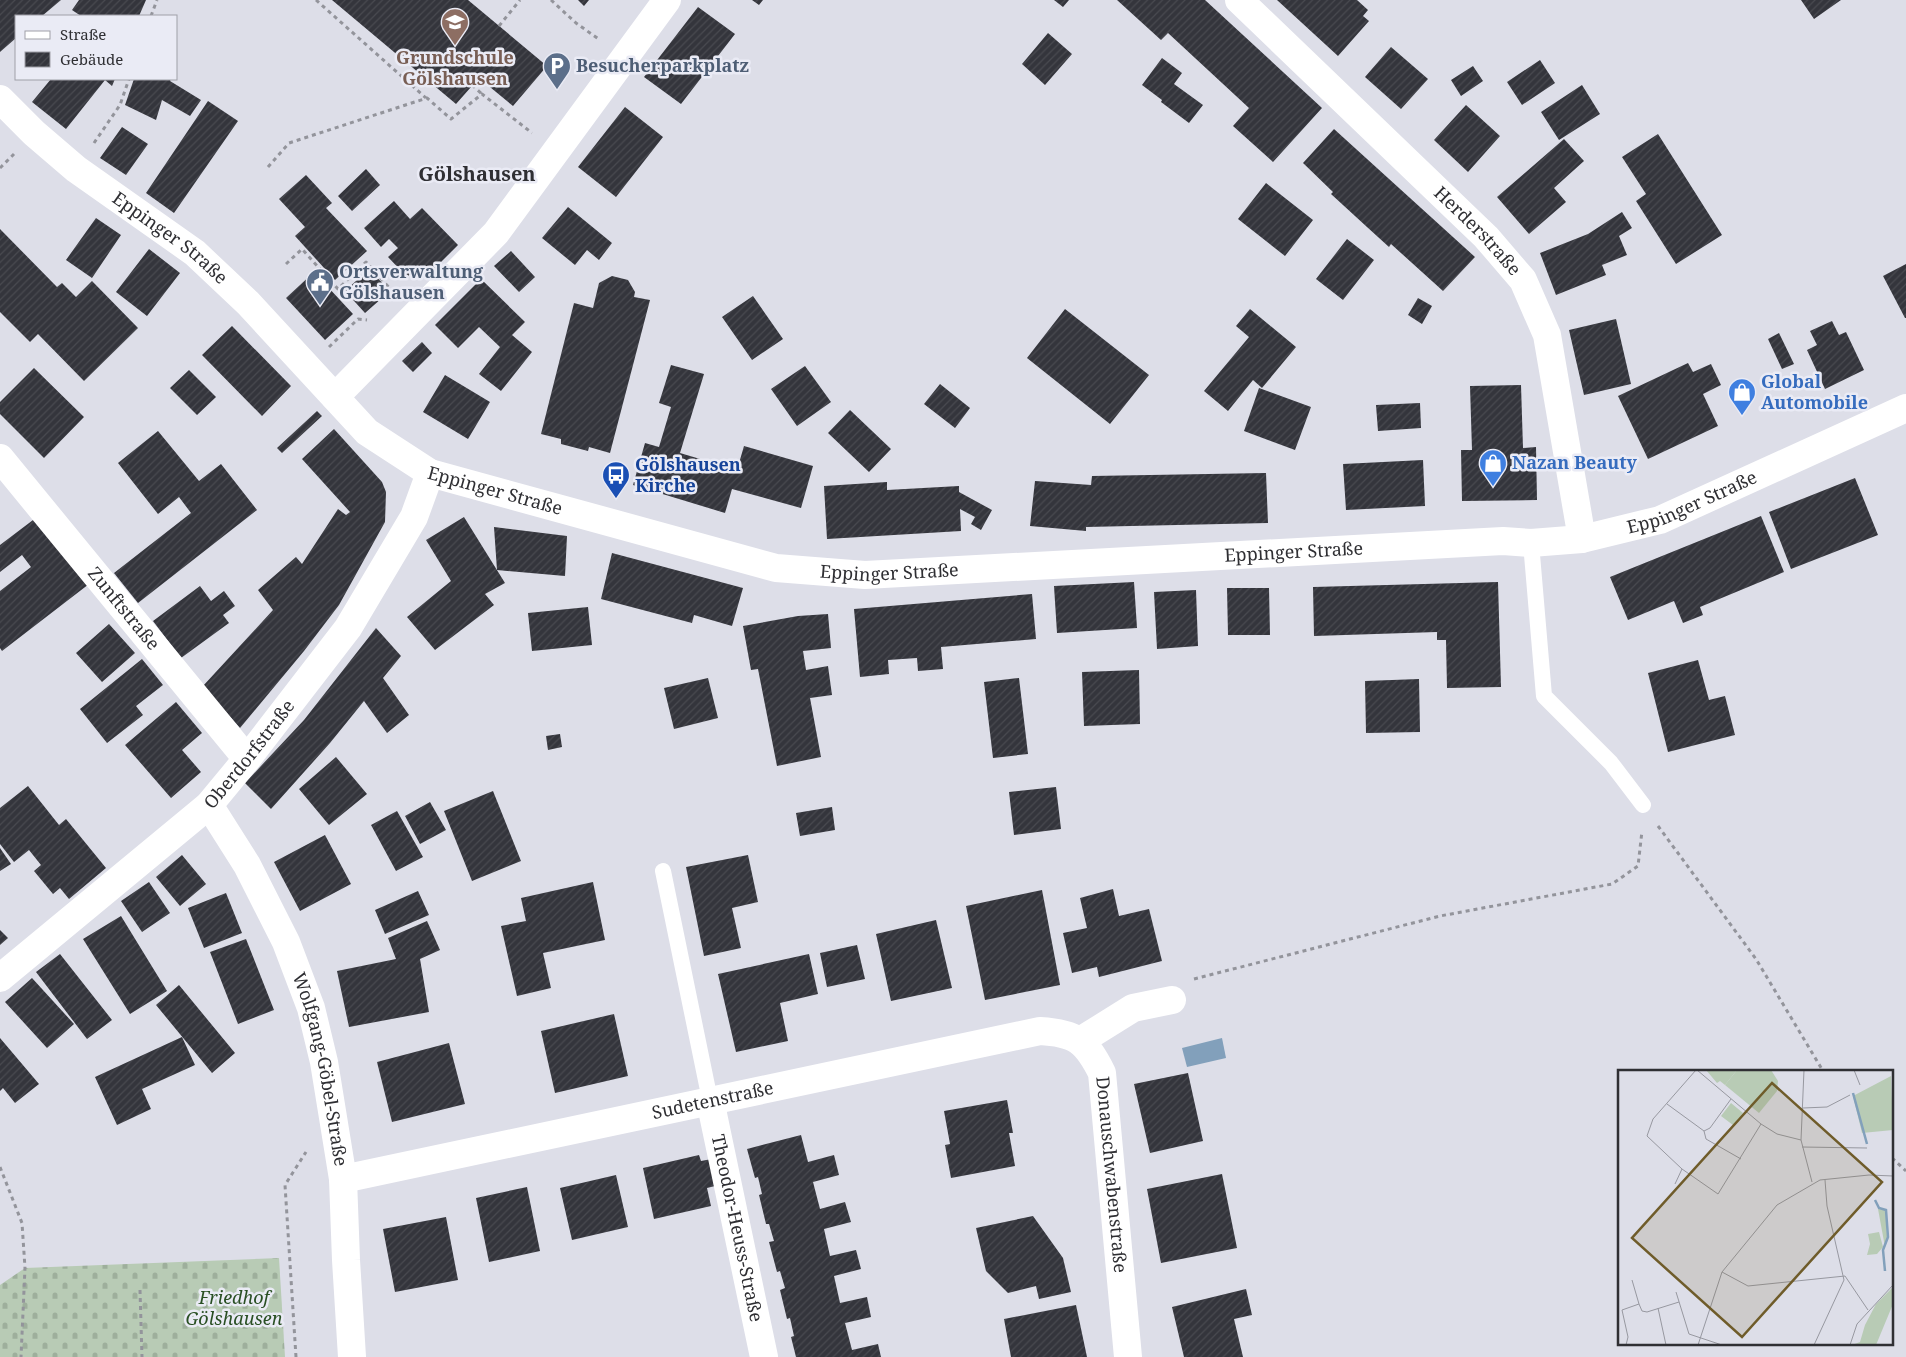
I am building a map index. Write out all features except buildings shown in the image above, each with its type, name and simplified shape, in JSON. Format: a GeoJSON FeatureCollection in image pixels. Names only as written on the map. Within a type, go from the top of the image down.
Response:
{"type":"FeatureCollection","features":[{"type":"Feature","properties":{"kind":"street"},"geometry":{"type":"LineString","coordinates":[[334,398],[496,233],[666,0]]}},
{"type":"Feature","properties":{"kind":"street","name":"Herderstraße"},"geometry":{"type":"LineString","coordinates":[[1239,0],[1486,237],[1523,280],[1547,335],[1582,539]]}},
{"type":"Feature","properties":{"kind":"street","name":"Eppinger Straße"},"geometry":{"type":"LineString","coordinates":[[0,99],[34,134],[76,170],[195,253],[248,303],[367,432],[430,473],[776,568],[866,574],[1504,541],[1531,543],[1582,539],[1660,520],[1906,408]]}},
{"type":"Feature","properties":{"kind":"street","name":"Zunftstraße"},"geometry":{"type":"LineString","coordinates":[[3,468],[247,760]]}},
{"type":"Feature","properties":{"kind":"street","name":"Oberdorfstraße"},"geometry":{"type":"LineString","coordinates":[[0,978],[209,805],[247,760],[348,628],[414,517],[430,473]]}},
{"type":"Feature","properties":{"kind":"street","name":"Wolfgang-Göbel-Straße"},"geometry":{"type":"LineString","coordinates":[[209,805],[247,864],[286,942],[311,1008],[324,1062],[343,1179],[352,1357]]}},
{"type":"Feature","properties":{"kind":"street"},"geometry":{"type":"LineString","coordinates":[[1080,1041],[1133,1008],[1179,990]]}},
{"type":"Feature","properties":{"kind":"street","name":"Sudetenstraße"},"geometry":{"type":"LineString","coordinates":[[343,1179],[1040,1031],[1061,1032],[1080,1041]]}},
{"type":"Feature","properties":{"kind":"street","name":"Donauschwabenstraße"},"geometry":{"type":"LineString","coordinates":[[1080,1041],[1092,1052],[1102,1073],[1128,1357]]}},
{"type":"Feature","properties":{"kind":"street","name":"Theodor-Heuss-Straße"},"geometry":{"type":"LineString","coordinates":[[710,1100],[764,1357]]}},
{"type":"Feature","properties":{"kind":"lane"},"geometry":{"type":"LineString","coordinates":[[1531,543],[1544,696],[1611,763],[1643,805]]}},
{"type":"Feature","properties":{"kind":"lane"},"geometry":{"type":"LineString","coordinates":[[663,871],[710,1100]]}},
{"type":"Feature","properties":{"kind":"path"},"geometry":{"type":"LineString","coordinates":[[151,15],[157,0]]}},
{"type":"Feature","properties":{"kind":"path"},"geometry":{"type":"LineString","coordinates":[[316,0],[451,119],[482,94]]}},
{"type":"Feature","properties":{"kind":"path"},"geometry":{"type":"LineString","coordinates":[[499,26],[520,0]]}},
{"type":"Feature","properties":{"kind":"path"},"geometry":{"type":"LineString","coordinates":[[551,0],[576,23],[602,42]]}},
{"type":"Feature","properties":{"kind":"path"},"geometry":{"type":"LineString","coordinates":[[76,170],[120,105],[129,80]]}},
{"type":"Feature","properties":{"kind":"path"},"geometry":{"type":"LineString","coordinates":[[472,85],[556,150]]}},
{"type":"Feature","properties":{"kind":"path"},"geometry":{"type":"LineString","coordinates":[[268,168],[289,143],[427,98]]}},
{"type":"Feature","properties":{"kind":"path"},"geometry":{"type":"LineString","coordinates":[[286,264],[302,249],[338,289],[366,262],[395,294]]}},
{"type":"Feature","properties":{"kind":"path"},"geometry":{"type":"LineString","coordinates":[[328,348],[358,319],[368,320]]}},
{"type":"Feature","properties":{"kind":"path"},"geometry":{"type":"LineString","coordinates":[[1179,990],[1440,916],[1612,884],[1638,866],[1642,845],[1643,805]]}},
{"type":"Feature","properties":{"kind":"path"},"geometry":{"type":"LineString","coordinates":[[1643,805],[1756,959],[1822,1070]]}},
{"type":"Feature","properties":{"kind":"path"},"geometry":{"type":"LineString","coordinates":[[296,1357],[285,1185],[332,1112]]}},
{"type":"Feature","properties":{"kind":"path"},"geometry":{"type":"LineString","coordinates":[[1894,1160],[1906,1171]]}},
{"type":"Feature","properties":{"kind":"path"},"geometry":{"type":"LineString","coordinates":[[0,1167],[22,1223],[24,1268],[22,1357]]}},
{"type":"Feature","properties":{"kind":"path"},"geometry":{"type":"LineString","coordinates":[[140,1290],[142,1357]]}},
{"type":"Feature","properties":{"kind":"green space","name":"Friedhof Gölshausen"},"geometry":{"type":"Polygon","coordinates":[[[279,1258],[285,1357],[0,1357],[0,1285],[25,1268],[279,1258]]]}},
{"type":"Feature","properties":{"kind":"water"},"geometry":{"type":"Polygon","coordinates":[[[1222,1038],[1226,1058],[1187,1067],[1182,1048],[1222,1038]]]}},
{"type":"Feature","properties":{"kind":"place","name":"Grundschule Gölshausen"},"geometry":{"type":"Point","coordinates":[455,46]}},
{"type":"Feature","properties":{"kind":"place","name":"Besucherparkplatz"},"geometry":{"type":"Point","coordinates":[557,90]}},
{"type":"Feature","properties":{"kind":"place","name":"Ortsverwaltung Gölshausen"},"geometry":{"type":"Point","coordinates":[320,306]}},
{"type":"Feature","properties":{"kind":"place","name":"Global Automobile"},"geometry":{"type":"Point","coordinates":[1742,416]}},
{"type":"Feature","properties":{"kind":"place","name":"Nazan Beauty"},"geometry":{"type":"Point","coordinates":[1493,487]}},
{"type":"Feature","properties":{"kind":"place","name":"Gölshausen Kirche"},"geometry":{"type":"Point","coordinates":[616,499]}},
{"type":"Feature","properties":{"kind":"district","name":"Gölshausen"},"geometry":{"type":"Point","coordinates":[477,174]}}]}
